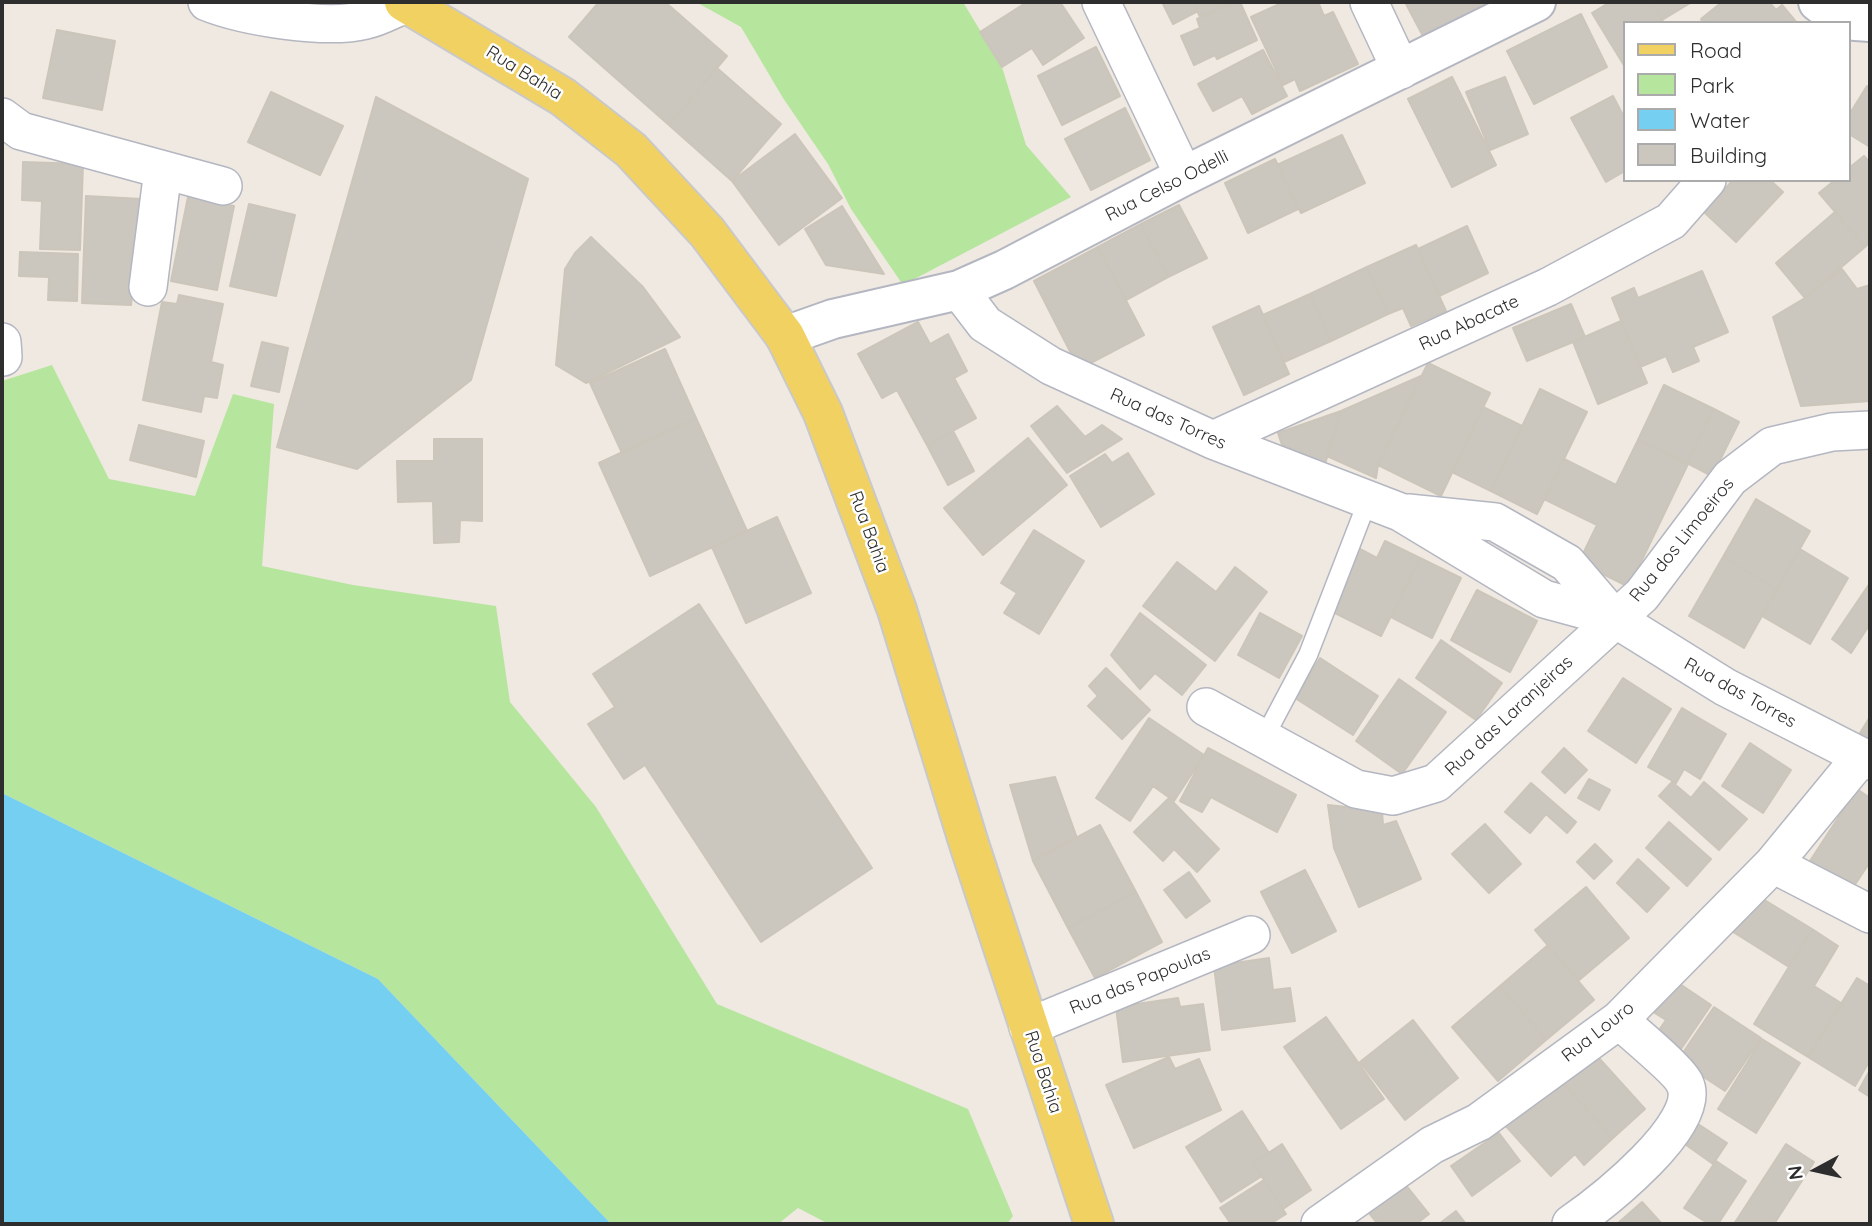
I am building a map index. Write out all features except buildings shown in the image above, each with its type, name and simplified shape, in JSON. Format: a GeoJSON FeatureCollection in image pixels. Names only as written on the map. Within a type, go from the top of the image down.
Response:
{"type":"FeatureCollection","features":[{"type":"Feature","properties":{"kind":"main road","name":"Rua Bahia"},"geometry":{"type":"LineString","coordinates":[[405,3],[520,69],[563,97],[631,150],[707,232],[785,336],[823,412],[864,515],[908,642],[1028,1027],[1094,1224]]}},
{"type":"Feature","properties":{"kind":"street"},"geometry":{"type":"LineString","coordinates":[[207,2],[234,13],[316,23],[366,20],[405,3]]}},
{"type":"Feature","properties":{"kind":"street"},"geometry":{"type":"LineString","coordinates":[[1101,2],[1184,176]]}},
{"type":"Feature","properties":{"kind":"street"},"geometry":{"type":"LineString","coordinates":[[1369,2],[1401,70]]}},
{"type":"Feature","properties":{"kind":"street","name":"Rua Celso Odelli"},"geometry":{"type":"LineString","coordinates":[[785,336],[832,319],[959,290],[1004,270],[1184,176],[1536,2]]}},
{"type":"Feature","properties":{"kind":"street"},"geometry":{"type":"LineString","coordinates":[[2,117],[21,131],[223,186]]}},
{"type":"Feature","properties":{"kind":"street"},"geometry":{"type":"LineString","coordinates":[[148,287],[163,170]]}},
{"type":"Feature","properties":{"kind":"street","name":"Rua Abacate"},"geometry":{"type":"LineString","coordinates":[[1213,440],[1548,287],[1671,221],[1705,182]]}},
{"type":"Feature","properties":{"kind":"street","name":"Rua das Torres"},"geometry":{"type":"LineString","coordinates":[[959,290],[985,324],[1051,366],[1213,440],[1384,506],[1544,599],[1614,618],[1725,687],[1866,759]]}},
{"type":"Feature","properties":{"kind":"street"},"geometry":{"type":"LineString","coordinates":[[2,342],[3,357]]}},
{"type":"Feature","properties":{"kind":"street","name":"Rua dos Limoeiros"},"geometry":{"type":"LineString","coordinates":[[1614,618],[1642,595],[1730,478],[1772,446],[1832,432],[1870,430]]}},
{"type":"Feature","properties":{"kind":"street","name":"Rua das Laranjeiras"},"geometry":{"type":"LineString","coordinates":[[1206,707],[1356,789],[1393,796],[1437,783],[1614,618]]}},
{"type":"Feature","properties":{"kind":"street","name":"Rua Louro"},"geometry":{"type":"LineString","coordinates":[[1320,1224],[1432,1145],[1479,1122],[1619,1020],[1773,864],[1866,759]]}},
{"type":"Feature","properties":{"kind":"street"},"geometry":{"type":"LineString","coordinates":[[1773,864],[1870,914]]}},
{"type":"Feature","properties":{"kind":"street","name":"Rua das Papoulas"},"geometry":{"type":"LineString","coordinates":[[1028,1027],[1251,935]]}},
{"type":"Feature","properties":{"kind":"street"},"geometry":{"type":"LineString","coordinates":[[1571,1224],[1623,1183],[1673,1131],[1688,1104],[1685,1083],[1619,1020]]}},
{"type":"Feature","properties":{"kind":"lane"},"geometry":{"type":"LineString","coordinates":[[1264,738],[1384,506]]}},
{"type":"Feature","properties":{"kind":"green space"},"geometry":{"type":"Polygon","coordinates":[[[696,2],[963,2],[1002,67],[1026,145],[1071,197],[903,285],[851,209],[828,164],[783,98],[741,27],[696,2]]]}},
{"type":"Feature","properties":{"kind":"green space"},"geometry":{"type":"Polygon","coordinates":[[[52,365],[109,479],[195,496],[233,394],[274,404],[262,566],[353,585],[496,606],[510,702],[596,807],[717,1004],[968,1109],[1013,1216],[1007,1224],[829,1224],[798,1208],[778,1224],[611,1224],[378,979],[2,793],[2,381],[52,365]]]}},
{"type":"Feature","properties":{"kind":"water"},"geometry":{"type":"Polygon","coordinates":[[[2,793],[378,979],[611,1224],[2,1224],[2,793]]]}}]}
